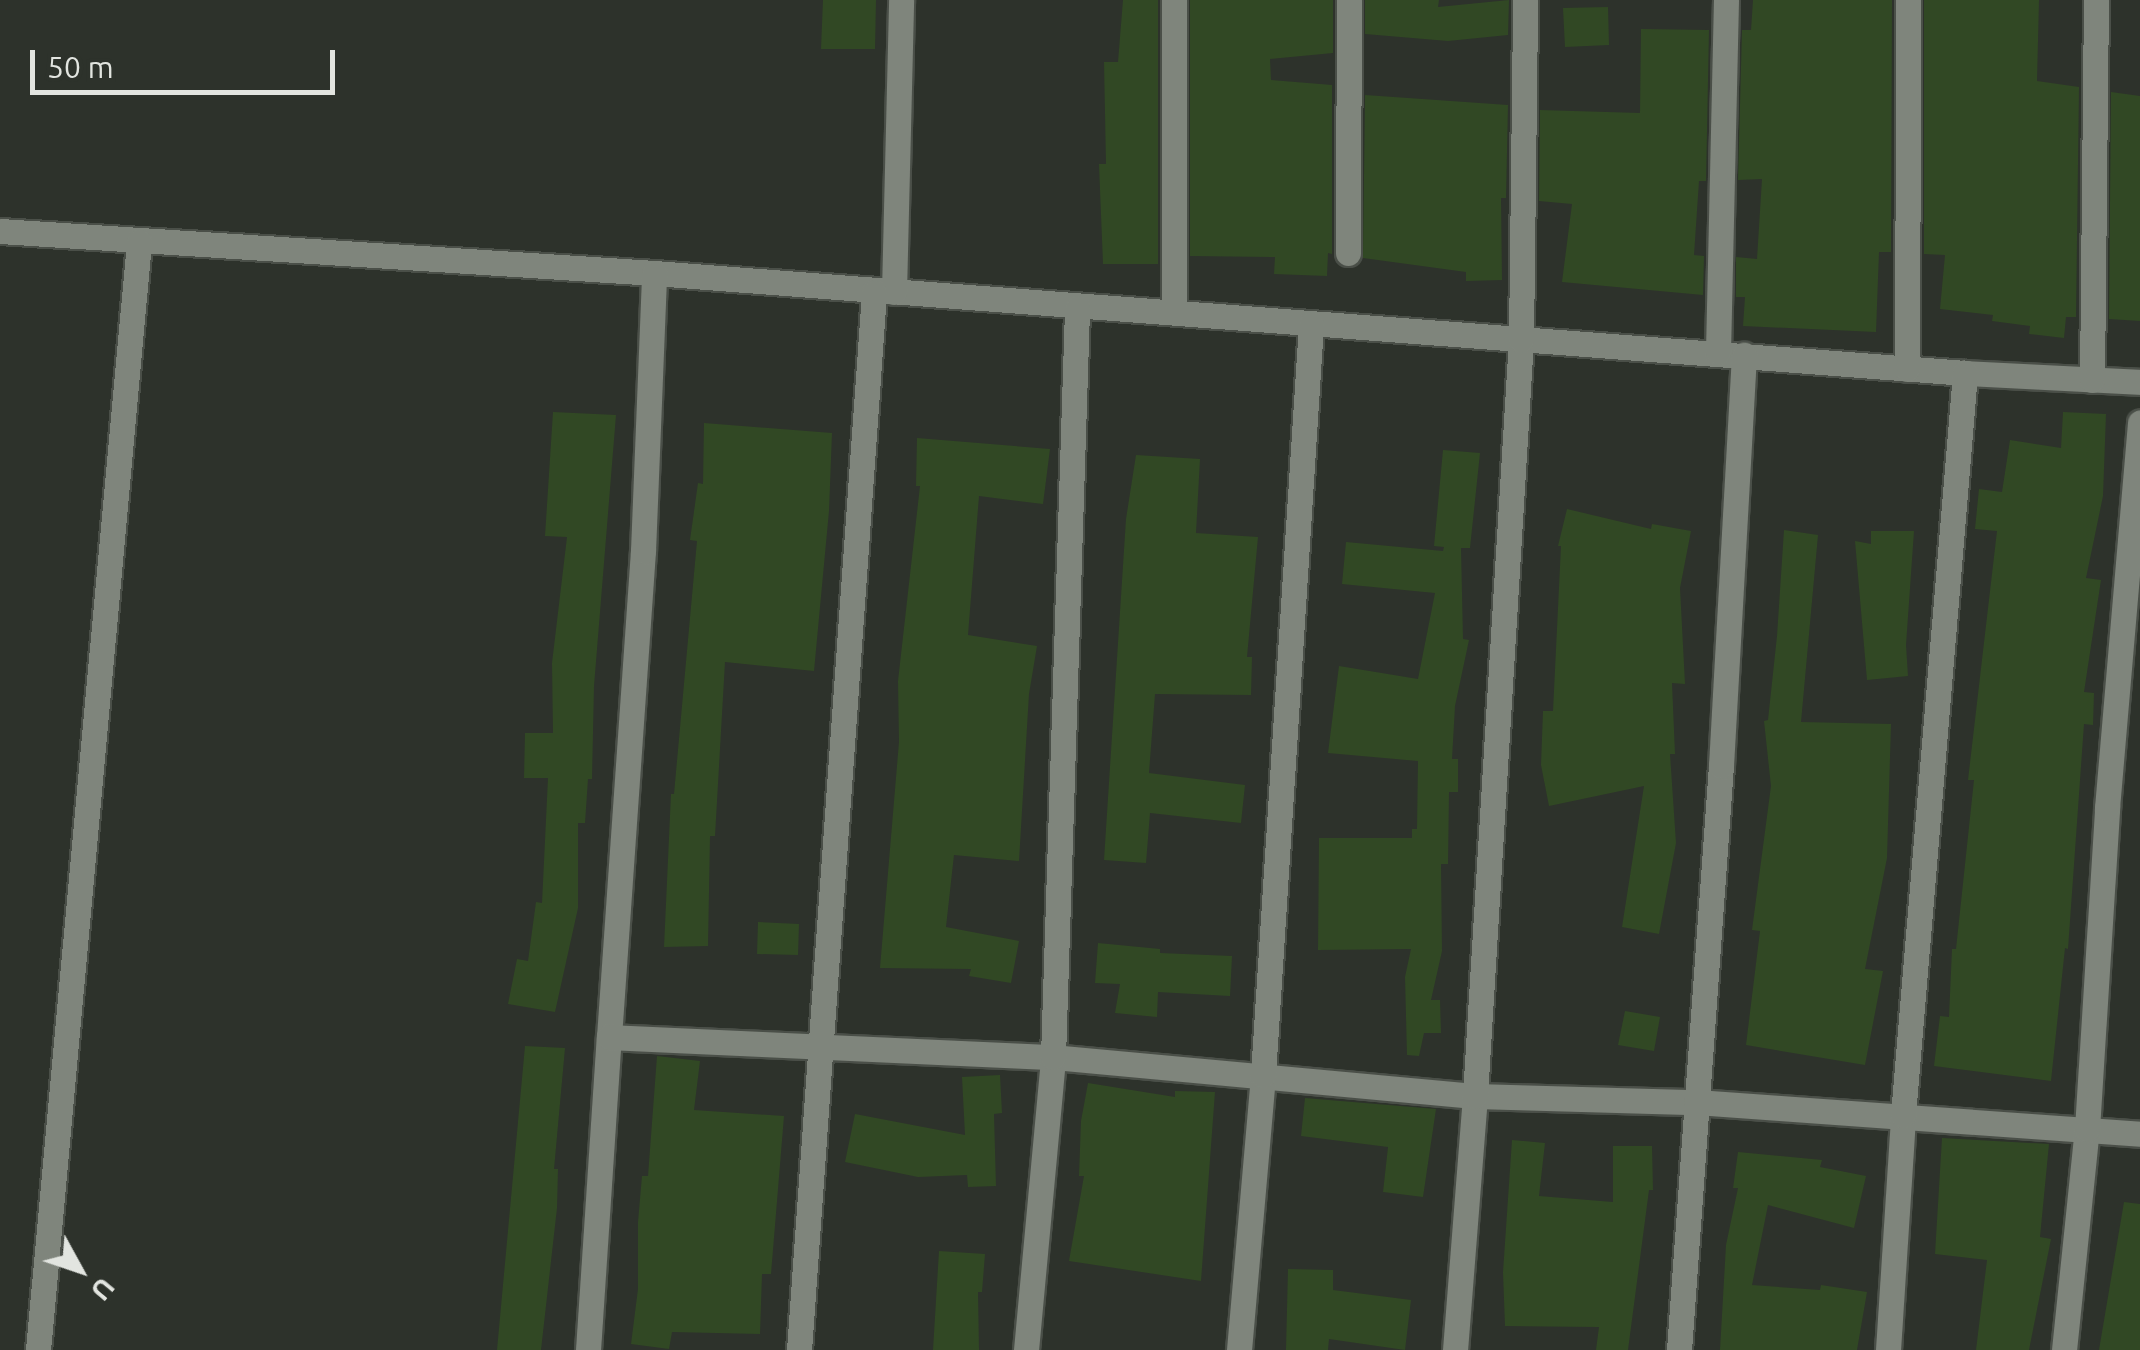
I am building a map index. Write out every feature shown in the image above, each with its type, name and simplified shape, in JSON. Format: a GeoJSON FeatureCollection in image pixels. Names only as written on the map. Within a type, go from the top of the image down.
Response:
{"type":"FeatureCollection","features":[{"type":"Feature","properties":{"kind":"street"},"geometry":{"type":"LineString","coordinates":[[799,1350],[820,1046],[884,292],[901,0]]}},
{"type":"Feature","properties":{"kind":"street"},"geometry":{"type":"LineString","coordinates":[[1174,0],[1174,310]]}},
{"type":"Feature","properties":{"kind":"street"},"geometry":{"type":"LineString","coordinates":[[1348,253],[1349,0]]}},
{"type":"Feature","properties":{"kind":"street"},"geometry":{"type":"LineString","coordinates":[[1455,1350],[1475,1096],[1521,340],[1525,0]]}},
{"type":"Feature","properties":{"kind":"street"},"geometry":{"type":"LineString","coordinates":[[1679,1350],[1722,766],[1731,354],[1726,0]]}},
{"type":"Feature","properties":{"kind":"street"},"geometry":{"type":"LineString","coordinates":[[1907,369],[1908,0]]}},
{"type":"Feature","properties":{"kind":"street"},"geometry":{"type":"LineString","coordinates":[[2092,380],[2096,0]]}},
{"type":"Feature","properties":{"kind":"street"},"geometry":{"type":"LineString","coordinates":[[0,231],[654,273],[1907,369],[2140,382]]}},
{"type":"Feature","properties":{"kind":"street"},"geometry":{"type":"LineString","coordinates":[[38,1350],[138,242]]}},
{"type":"Feature","properties":{"kind":"street"},"geometry":{"type":"LineString","coordinates":[[588,1350],[643,551],[654,273]]}},
{"type":"Feature","properties":{"kind":"street"},"geometry":{"type":"LineString","coordinates":[[1026,1350],[1053,1058],[1077,308]]}},
{"type":"Feature","properties":{"kind":"street"},"geometry":{"type":"LineString","coordinates":[[1239,1350],[1263,1076],[1311,324]]}},
{"type":"Feature","properties":{"kind":"street"},"geometry":{"type":"LineString","coordinates":[[1888,1350],[1903,1115],[1965,373]]}},
{"type":"Feature","properties":{"kind":"street"},"geometry":{"type":"LineString","coordinates":[[2064,1350],[2086,1130],[2107,808],[2140,422]]}},
{"type":"Feature","properties":{"kind":"street"},"geometry":{"type":"LineString","coordinates":[[609,1037],[1053,1058],[1475,1096],[1696,1102],[2140,1134]]}},
{"type":"Feature","properties":{"kind":"building"},"geometry":{"type":"Polygon","coordinates":[[[823,0],[876,0],[875,49],[821,49],[823,0]]]}},
{"type":"Feature","properties":{"kind":"building"},"geometry":{"type":"Polygon","coordinates":[[[1123,0],[1158,0],[1158,264],[1103,264],[1099,164],[1106,164],[1104,62],[1118,62],[1123,0]]]}},
{"type":"Feature","properties":{"kind":"building"},"geometry":{"type":"Polygon","coordinates":[[[1190,0],[1333,0],[1333,53],[1270,59],[1271,80],[1332,85],[1332,254],[1328,253],[1327,276],[1274,274],[1275,257],[1190,256],[1190,0]]]}},
{"type":"Feature","properties":{"kind":"building"},"geometry":{"type":"Polygon","coordinates":[[[1365,0],[1439,0],[1438,7],[1509,0],[1508,35],[1448,41],[1365,34],[1365,0]]]}},
{"type":"Feature","properties":{"kind":"building"},"geometry":{"type":"Polygon","coordinates":[[[1753,0],[1892,0],[1891,252],[1879,252],[1876,332],[1743,326],[1745,297],[1736,297],[1736,257],[1757,259],[1762,179],[1738,180],[1742,30],[1751,30],[1753,0]]]}},
{"type":"Feature","properties":{"kind":"building"},"geometry":{"type":"Polygon","coordinates":[[[1924,0],[2039,0],[2037,81],[2079,87],[2076,317],[2066,317],[2064,338],[2029,334],[2030,326],[1992,321],[1993,315],[1940,309],[1945,255],[1924,254],[1924,0]]]}},
{"type":"Feature","properties":{"kind":"building"},"geometry":{"type":"Polygon","coordinates":[[[1608,7],[1609,45],[1565,47],[1563,8],[1608,7]]]}},
{"type":"Feature","properties":{"kind":"building"},"geometry":{"type":"Polygon","coordinates":[[[1641,29],[1709,30],[1706,181],[1699,181],[1694,255],[1704,256],[1703,295],[1562,282],[1572,204],[1539,201],[1540,110],[1640,113],[1641,29]]]}},
{"type":"Feature","properties":{"kind":"building"},"geometry":{"type":"Polygon","coordinates":[[[2111,92],[2140,96],[2140,321],[2109,319],[2111,92]]]}},
{"type":"Feature","properties":{"kind":"building"},"geometry":{"type":"Polygon","coordinates":[[[1365,95],[1508,105],[1506,198],[1501,198],[1502,280],[1466,281],[1466,272],[1363,258],[1365,95]]]}},
{"type":"Feature","properties":{"kind":"building"},"geometry":{"type":"Polygon","coordinates":[[[553,412],[616,415],[594,686],[592,779],[588,779],[585,823],[578,823],[578,908],[555,1012],[508,1004],[517,959],[528,961],[536,902],[542,903],[548,778],[524,778],[525,733],[553,733],[552,663],[567,537],[545,536],[553,412]]]}},
{"type":"Feature","properties":{"kind":"building"},"geometry":{"type":"Polygon","coordinates":[[[2063,412],[2106,414],[2103,496],[2086,578],[2101,580],[2084,692],[2094,693],[2093,725],[2084,724],[2068,949],[2065,948],[2051,1081],[1934,1066],[1940,1016],[1949,1017],[1952,949],[1956,949],[1974,780],[1968,780],[1997,531],[1975,529],[1979,489],[2002,492],[2010,440],[2061,448],[2063,412]]]}},
{"type":"Feature","properties":{"kind":"building"},"geometry":{"type":"Polygon","coordinates":[[[704,423],[832,433],[829,511],[814,671],[725,662],[715,836],[710,836],[708,946],[664,947],[671,794],[697,541],[690,540],[698,483],[703,484],[704,423]]]}},
{"type":"Feature","properties":{"kind":"building"},"geometry":{"type":"Polygon","coordinates":[[[917,438],[1050,449],[1043,504],[979,496],[968,635],[1037,646],[1029,694],[1019,861],[954,855],[946,927],[1019,941],[1011,983],[969,976],[971,969],[880,968],[899,742],[898,681],[920,486],[916,486],[917,438]]]}},
{"type":"Feature","properties":{"kind":"building"},"geometry":{"type":"Polygon","coordinates":[[[1443,450],[1480,453],[1470,548],[1461,548],[1463,639],[1469,640],[1455,706],[1452,759],[1458,759],[1458,792],[1449,792],[1448,864],[1441,864],[1442,951],[1431,1000],[1440,1000],[1441,1033],[1424,1033],[1419,1056],[1407,1055],[1405,977],[1411,949],[1318,950],[1319,838],[1412,838],[1412,829],[1417,829],[1418,761],[1328,753],[1339,666],[1418,679],[1435,593],[1342,584],[1346,542],[1443,551],[1444,547],[1434,546],[1443,450]]]}},
{"type":"Feature","properties":{"kind":"building"},"geometry":{"type":"Polygon","coordinates":[[[1136,455],[1200,459],[1196,533],[1258,537],[1247,657],[1252,657],[1251,695],[1155,694],[1149,773],[1245,785],[1241,823],[1150,813],[1146,863],[1104,860],[1126,519],[1136,455]]]}},
{"type":"Feature","properties":{"kind":"building"},"geometry":{"type":"Polygon","coordinates":[[[1567,509],[1651,529],[1652,524],[1691,531],[1680,588],[1685,684],[1672,683],[1675,754],[1670,754],[1676,843],[1659,934],[1622,927],[1644,786],[1549,806],[1541,765],[1543,711],[1553,711],[1558,546],[1567,509]]]}},
{"type":"Feature","properties":{"kind":"building"},"geometry":{"type":"Polygon","coordinates":[[[1784,530],[1818,535],[1801,722],[1891,724],[1887,858],[1865,969],[1883,971],[1865,1065],[1746,1045],[1760,931],[1752,930],[1771,786],[1764,721],[1768,720],[1777,636],[1784,530]]]}},
{"type":"Feature","properties":{"kind":"building"},"geometry":{"type":"Polygon","coordinates":[[[1871,531],[1914,531],[1906,645],[1908,676],[1867,680],[1855,541],[1871,544],[1871,531]]]}},
{"type":"Feature","properties":{"kind":"building"},"geometry":{"type":"Polygon","coordinates":[[[758,922],[799,924],[798,955],[757,954],[758,922]]]}},
{"type":"Feature","properties":{"kind":"building"},"geometry":{"type":"Polygon","coordinates":[[[1098,943],[1160,949],[1160,953],[1232,956],[1230,996],[1158,992],[1157,1017],[1115,1013],[1120,984],[1095,983],[1098,943]]]}},
{"type":"Feature","properties":{"kind":"building"},"geometry":{"type":"Polygon","coordinates":[[[1625,1011],[1660,1017],[1654,1051],[1618,1045],[1625,1011]]]}},
{"type":"Feature","properties":{"kind":"building"},"geometry":{"type":"Polygon","coordinates":[[[525,1046],[565,1048],[554,1169],[558,1169],[557,1208],[541,1350],[497,1350],[525,1046]]]}},
{"type":"Feature","properties":{"kind":"building"},"geometry":{"type":"Polygon","coordinates":[[[657,1056],[700,1061],[694,1110],[784,1116],[771,1274],[762,1274],[760,1334],[672,1332],[669,1349],[631,1344],[638,1289],[642,1176],[648,1176],[657,1056]]]}},
{"type":"Feature","properties":{"kind":"building"},"geometry":{"type":"Polygon","coordinates":[[[1000,1075],[1002,1113],[994,1114],[996,1186],[968,1187],[967,1175],[918,1177],[845,1162],[855,1114],[965,1135],[962,1077],[1000,1075]]]}},
{"type":"Feature","properties":{"kind":"building"},"geometry":{"type":"Polygon","coordinates":[[[1088,1083],[1175,1097],[1175,1091],[1215,1092],[1201,1281],[1069,1261],[1084,1176],[1079,1176],[1081,1121],[1088,1083]]]}},
{"type":"Feature","properties":{"kind":"building"},"geometry":{"type":"Polygon","coordinates":[[[1305,1098],[1436,1109],[1423,1197],[1383,1192],[1388,1147],[1301,1136],[1305,1098]]]}},
{"type":"Feature","properties":{"kind":"building"},"geometry":{"type":"Polygon","coordinates":[[[1942,1138],[2049,1144],[2040,1237],[2051,1239],[2029,1350],[1976,1350],[1987,1260],[1935,1254],[1942,1138]]]}},
{"type":"Feature","properties":{"kind":"building"},"geometry":{"type":"Polygon","coordinates":[[[1512,1140],[1545,1143],[1539,1196],[1613,1202],[1613,1146],[1652,1146],[1653,1190],[1649,1190],[1628,1350],[1596,1350],[1599,1327],[1505,1326],[1503,1272],[1512,1140]]]}},
{"type":"Feature","properties":{"kind":"building"},"geometry":{"type":"Polygon","coordinates":[[[1738,1152],[1822,1160],[1820,1167],[1866,1176],[1854,1228],[1768,1205],[1752,1285],[1820,1290],[1821,1285],[1867,1292],[1857,1350],[1720,1350],[1726,1245],[1738,1188],[1733,1188],[1738,1152]]]}},
{"type":"Feature","properties":{"kind":"building"},"geometry":{"type":"Polygon","coordinates":[[[2124,1202],[2140,1204],[2140,1350],[2099,1350],[2124,1202]]]}},
{"type":"Feature","properties":{"kind":"building"},"geometry":{"type":"Polygon","coordinates":[[[939,1251],[985,1254],[982,1292],[978,1292],[979,1350],[933,1350],[939,1251]]]}},
{"type":"Feature","properties":{"kind":"building"},"geometry":{"type":"Polygon","coordinates":[[[1288,1269],[1333,1270],[1333,1290],[1411,1300],[1405,1350],[1329,1339],[1328,1350],[1286,1350],[1288,1269]]]}}]}
